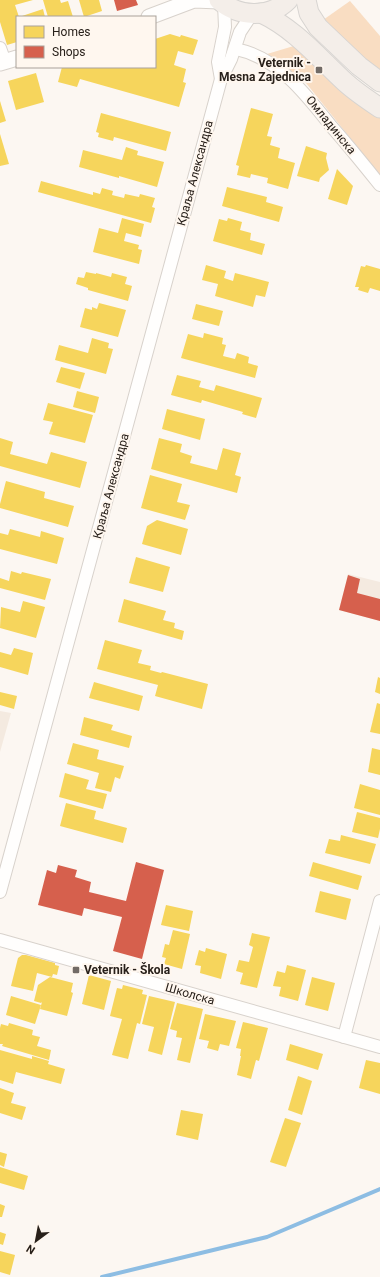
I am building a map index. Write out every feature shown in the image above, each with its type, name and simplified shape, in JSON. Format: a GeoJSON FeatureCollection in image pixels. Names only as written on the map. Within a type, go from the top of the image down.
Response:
{"type":"FeatureCollection","features":[{"type":"Feature","properties":{"kind":"main road"},"geometry":{"type":"LineString","coordinates":[[256,14],[278,7],[288,0]]}},
{"type":"Feature","properties":{"kind":"main road"},"geometry":{"type":"LineString","coordinates":[[306,0],[309,13],[318,27],[359,66],[380,82]]}},
{"type":"Feature","properties":{"kind":"main road"},"geometry":{"type":"LineString","coordinates":[[221,2],[237,11],[256,14],[278,22],[290,29],[347,84],[380,108]]}},
{"type":"Feature","properties":{"kind":"street"},"geometry":{"type":"LineString","coordinates":[[146,16],[166,0]]}},
{"type":"Feature","properties":{"kind":"street"},"geometry":{"type":"LineString","coordinates":[[152,16],[194,0],[221,2],[225,27],[218,62],[221,79]]}},
{"type":"Feature","properties":{"kind":"street"},"geometry":{"type":"LineString","coordinates":[[221,79],[236,48],[240,32],[256,14]]}},
{"type":"Feature","properties":{"kind":"street","name":"Омладинска"},"geometry":{"type":"LineString","coordinates":[[236,48],[249,51],[276,67],[292,80],[380,185]]}},
{"type":"Feature","properties":{"kind":"street","name":"Краља Александра"},"geometry":{"type":"LineString","coordinates":[[0,892],[221,79]]}},
{"type":"Feature","properties":{"kind":"street"},"geometry":{"type":"LineString","coordinates":[[344,1037],[380,901]]}},
{"type":"Feature","properties":{"kind":"street","name":"Школска"},"geometry":{"type":"LineString","coordinates":[[0,940],[380,1047]]}},
{"type":"Feature","properties":{"kind":"shaded area"},"geometry":{"type":"Polygon","coordinates":[[[350,1],[380,36],[380,73],[323,20],[350,1]]]}},
{"type":"Feature","properties":{"kind":"shaded area"},"geometry":{"type":"Polygon","coordinates":[[[297,45],[380,116],[380,175],[306,83],[278,60],[267,54],[297,45]]]}},
{"type":"Feature","properties":{"kind":"shaded area"},"geometry":{"type":"Polygon","coordinates":[[[348,574],[380,582],[380,621],[339,610],[348,574]]]}},
{"type":"Feature","properties":{"kind":"shaded area"},"geometry":{"type":"Polygon","coordinates":[[[0,711],[11,713],[0,752],[0,711]]]}},
{"type":"Feature","properties":{"kind":"building: Homes"},"geometry":{"type":"Polygon","coordinates":[[[0,0],[33,0],[15,5],[19,16],[16,16],[16,42],[7,45],[0,22],[0,0]]]}},
{"type":"Feature","properties":{"kind":"building: Homes"},"geometry":{"type":"Polygon","coordinates":[[[43,0],[60,0],[61,3],[68,1],[73,16],[48,16],[43,0]]]}},
{"type":"Feature","properties":{"kind":"building: Homes"},"geometry":{"type":"Polygon","coordinates":[[[79,0],[99,0],[102,11],[84,16],[79,0]]]}},
{"type":"Feature","properties":{"kind":"building: Homes"},"geometry":{"type":"Polygon","coordinates":[[[43,9],[45,16],[22,16],[43,9]]]}},
{"type":"Feature","properties":{"kind":"building: Homes"},"geometry":{"type":"Polygon","coordinates":[[[170,34],[180,37],[181,35],[198,40],[193,55],[178,51],[174,65],[186,69],[183,82],[186,83],[179,107],[80,79],[77,87],[58,82],[62,68],[156,68],[156,39],[170,34]]]}},
{"type":"Feature","properties":{"kind":"building: Homes"},"geometry":{"type":"Polygon","coordinates":[[[36,73],[44,102],[16,110],[8,81],[36,73]]]}},
{"type":"Feature","properties":{"kind":"building: Homes"},"geometry":{"type":"Polygon","coordinates":[[[0,101],[6,121],[0,123],[0,101]]]}},
{"type":"Feature","properties":{"kind":"building: Homes"},"geometry":{"type":"Polygon","coordinates":[[[251,108],[273,114],[267,136],[272,137],[270,145],[280,148],[278,158],[295,163],[288,189],[267,183],[268,178],[251,174],[250,178],[237,175],[239,166],[236,165],[251,108]]]}},
{"type":"Feature","properties":{"kind":"building: Homes"},"geometry":{"type":"Polygon","coordinates":[[[101,113],[171,132],[166,151],[114,137],[113,141],[98,137],[99,133],[96,132],[101,113]]]}},
{"type":"Feature","properties":{"kind":"building: Homes"},"geometry":{"type":"Polygon","coordinates":[[[0,134],[9,164],[0,166],[0,134]]]}},
{"type":"Feature","properties":{"kind":"building: Homes"},"geometry":{"type":"Polygon","coordinates":[[[306,146],[327,153],[326,158],[329,170],[320,178],[319,182],[297,176],[306,146]]]}},
{"type":"Feature","properties":{"kind":"building: Homes"},"geometry":{"type":"Polygon","coordinates":[[[126,147],[138,151],[137,155],[164,162],[157,187],[119,176],[119,178],[79,167],[83,150],[122,160],[126,147]]]}},
{"type":"Feature","properties":{"kind":"building: Homes"},"geometry":{"type":"Polygon","coordinates":[[[337,169],[353,186],[347,205],[328,199],[337,169]]]}},
{"type":"Feature","properties":{"kind":"building: Homes"},"geometry":{"type":"Polygon","coordinates":[[[41,181],[93,195],[93,192],[100,194],[102,188],[113,191],[112,195],[124,198],[125,194],[139,197],[140,194],[155,198],[152,207],[155,208],[151,223],[38,192],[41,181]]]}},
{"type":"Feature","properties":{"kind":"building: Homes"},"geometry":{"type":"Polygon","coordinates":[[[227,187],[267,197],[266,202],[283,207],[279,222],[222,206],[227,187]]]}},
{"type":"Feature","properties":{"kind":"building: Homes"},"geometry":{"type":"Polygon","coordinates":[[[122,218],[144,224],[141,237],[126,233],[124,241],[139,245],[138,249],[142,250],[139,264],[93,252],[99,228],[118,233],[122,218]]]}},
{"type":"Feature","properties":{"kind":"building: Homes"},"geometry":{"type":"Polygon","coordinates":[[[228,218],[242,222],[240,230],[251,233],[250,240],[265,244],[262,255],[213,241],[219,219],[227,221],[228,218]]]}},
{"type":"Feature","properties":{"kind":"building: Homes"},"geometry":{"type":"Polygon","coordinates":[[[206,265],[226,271],[224,278],[233,281],[235,273],[269,282],[265,297],[256,295],[253,307],[215,296],[218,284],[202,280],[206,265]]]}},
{"type":"Feature","properties":{"kind":"building: Homes"},"geometry":{"type":"Polygon","coordinates":[[[366,265],[380,269],[380,291],[370,288],[368,293],[358,290],[359,287],[355,287],[361,266],[365,267],[366,265]]]}},
{"type":"Feature","properties":{"kind":"building: Homes"},"geometry":{"type":"Polygon","coordinates":[[[86,272],[111,277],[112,273],[127,277],[125,284],[132,286],[128,301],[88,290],[88,288],[76,284],[78,277],[84,278],[86,272]]]}},
{"type":"Feature","properties":{"kind":"building: Homes"},"geometry":{"type":"Polygon","coordinates":[[[99,303],[126,310],[118,337],[80,327],[85,308],[92,310],[92,307],[97,309],[99,303]]]}},
{"type":"Feature","properties":{"kind":"building: Homes"},"geometry":{"type":"Polygon","coordinates":[[[196,304],[223,311],[219,326],[192,319],[196,304]]]}},
{"type":"Feature","properties":{"kind":"building: Homes"},"geometry":{"type":"Polygon","coordinates":[[[204,333],[223,338],[222,344],[226,345],[223,356],[235,359],[237,353],[249,357],[248,363],[258,366],[255,378],[181,358],[188,334],[203,338],[204,333]]]}},
{"type":"Feature","properties":{"kind":"building: Homes"},"geometry":{"type":"Polygon","coordinates":[[[92,338],[109,343],[108,348],[113,349],[106,374],[55,360],[59,345],[88,353],[92,338]]]}},
{"type":"Feature","properties":{"kind":"building: Homes"},"geometry":{"type":"Polygon","coordinates":[[[61,367],[85,373],[80,389],[56,382],[61,367]]]}},
{"type":"Feature","properties":{"kind":"building: Homes"},"geometry":{"type":"Polygon","coordinates":[[[177,375],[201,381],[199,387],[214,391],[216,385],[262,398],[256,418],[242,414],[243,412],[202,400],[201,403],[171,395],[177,375]]]}},
{"type":"Feature","properties":{"kind":"building: Homes"},"geometry":{"type":"Polygon","coordinates":[[[77,391],[99,397],[95,413],[73,407],[77,391]]]}},
{"type":"Feature","properties":{"kind":"building: Homes"},"geometry":{"type":"Polygon","coordinates":[[[48,403],[93,415],[85,443],[49,434],[53,422],[43,420],[48,403]]]}},
{"type":"Feature","properties":{"kind":"building: Homes"},"geometry":{"type":"Polygon","coordinates":[[[167,409],[205,419],[200,440],[162,429],[167,409]]]}},
{"type":"Feature","properties":{"kind":"building: Homes"},"geometry":{"type":"Polygon","coordinates":[[[0,438],[13,442],[10,454],[47,464],[51,452],[87,462],[80,488],[0,466],[0,438]]]}},
{"type":"Feature","properties":{"kind":"building: Homes"},"geometry":{"type":"Polygon","coordinates":[[[159,438],[182,444],[180,452],[192,456],[190,463],[217,470],[223,448],[241,453],[235,475],[241,477],[237,493],[151,469],[159,438]]]}},
{"type":"Feature","properties":{"kind":"building: Homes"},"geometry":{"type":"Polygon","coordinates":[[[150,475],[182,484],[177,502],[190,505],[185,520],[141,508],[150,475]]]}},
{"type":"Feature","properties":{"kind":"building: Homes"},"geometry":{"type":"Polygon","coordinates":[[[6,481],[45,492],[44,498],[74,506],[68,527],[0,508],[6,481]]]}},
{"type":"Feature","properties":{"kind":"building: Homes"},"geometry":{"type":"Polygon","coordinates":[[[157,520],[188,529],[181,555],[142,544],[147,526],[157,520]]]}},
{"type":"Feature","properties":{"kind":"building: Homes"},"geometry":{"type":"Polygon","coordinates":[[[10,529],[40,537],[41,531],[64,538],[57,564],[0,549],[0,533],[8,535],[10,529]]]}},
{"type":"Feature","properties":{"kind":"building: Homes"},"geometry":{"type":"Polygon","coordinates":[[[136,557],[170,567],[163,592],[129,583],[136,557]]]}},
{"type":"Feature","properties":{"kind":"building: Homes"},"geometry":{"type":"Polygon","coordinates":[[[11,571],[51,579],[45,600],[0,588],[0,578],[9,581],[11,571]]]}},
{"type":"Feature","properties":{"kind":"building: Homes"},"geometry":{"type":"Polygon","coordinates":[[[124,599],[166,611],[163,620],[175,623],[174,628],[184,631],[182,640],[118,622],[124,599]]]}},
{"type":"Feature","properties":{"kind":"building: Homes"},"geometry":{"type":"Polygon","coordinates":[[[23,601],[45,607],[36,638],[0,628],[1,607],[20,612],[23,601]]]}},
{"type":"Feature","properties":{"kind":"building: Homes"},"geometry":{"type":"Polygon","coordinates":[[[105,640],[142,650],[138,663],[151,666],[150,670],[208,684],[202,709],[155,696],[158,685],[97,669],[105,640]]]}},
{"type":"Feature","properties":{"kind":"building: Homes"},"geometry":{"type":"Polygon","coordinates":[[[14,648],[33,653],[28,675],[0,667],[0,652],[11,655],[14,648]]]}},
{"type":"Feature","properties":{"kind":"building: Homes"},"geometry":{"type":"Polygon","coordinates":[[[378,677],[380,678],[380,694],[375,692],[378,677]]]}},
{"type":"Feature","properties":{"kind":"building: Homes"},"geometry":{"type":"Polygon","coordinates":[[[94,682],[143,696],[139,711],[89,698],[94,682]]]}},
{"type":"Feature","properties":{"kind":"building: Homes"},"geometry":{"type":"Polygon","coordinates":[[[0,692],[17,696],[14,709],[0,705],[0,692]]]}},
{"type":"Feature","properties":{"kind":"building: Homes"},"geometry":{"type":"Polygon","coordinates":[[[377,703],[380,704],[380,734],[370,732],[377,703]]]}},
{"type":"Feature","properties":{"kind":"building: Homes"},"geometry":{"type":"Polygon","coordinates":[[[84,717],[113,725],[111,730],[132,736],[129,748],[80,735],[84,717]]]}},
{"type":"Feature","properties":{"kind":"building: Homes"},"geometry":{"type":"Polygon","coordinates":[[[73,743],[99,750],[97,759],[124,766],[120,779],[115,777],[111,792],[95,788],[99,773],[67,764],[73,743]]]}},
{"type":"Feature","properties":{"kind":"building: Homes"},"geometry":{"type":"Polygon","coordinates":[[[372,748],[380,750],[380,775],[368,772],[372,748]]]}},
{"type":"Feature","properties":{"kind":"building: Homes"},"geometry":{"type":"Polygon","coordinates":[[[65,773],[89,780],[86,789],[107,794],[103,809],[59,797],[65,773]]]}},
{"type":"Feature","properties":{"kind":"building: Homes"},"geometry":{"type":"Polygon","coordinates":[[[360,784],[380,790],[380,815],[354,808],[360,784]]]}},
{"type":"Feature","properties":{"kind":"building: Homes"},"geometry":{"type":"Polygon","coordinates":[[[66,803],[96,811],[94,819],[127,828],[123,843],[60,826],[66,803]]]}},
{"type":"Feature","properties":{"kind":"building: Homes"},"geometry":{"type":"Polygon","coordinates":[[[357,812],[380,818],[378,838],[352,832],[357,812]]]}},
{"type":"Feature","properties":{"kind":"building: Homes"},"geometry":{"type":"Polygon","coordinates":[[[341,835],[376,844],[370,864],[325,853],[329,839],[340,841],[341,835]]]}},
{"type":"Feature","properties":{"kind":"building: Homes"},"geometry":{"type":"Polygon","coordinates":[[[313,862],[362,876],[358,890],[309,876],[313,862]]]}},
{"type":"Feature","properties":{"kind":"building: Homes"},"geometry":{"type":"Polygon","coordinates":[[[320,891],[351,899],[346,920],[315,912],[320,891]]]}},
{"type":"Feature","properties":{"kind":"building: Homes"},"geometry":{"type":"Polygon","coordinates":[[[166,905],[193,911],[189,931],[161,925],[166,905]]]}},
{"type":"Feature","properties":{"kind":"building: Homes"},"geometry":{"type":"Polygon","coordinates":[[[173,930],[190,934],[182,969],[164,964],[166,958],[162,957],[165,944],[169,945],[173,930]]]}},
{"type":"Feature","properties":{"kind":"building: Homes"},"geometry":{"type":"Polygon","coordinates":[[[252,933],[270,937],[257,988],[240,984],[243,973],[236,971],[239,960],[249,962],[253,947],[249,945],[252,933]]]}},
{"type":"Feature","properties":{"kind":"building: Homes"},"geometry":{"type":"Polygon","coordinates":[[[206,948],[227,954],[221,979],[200,973],[201,966],[195,965],[199,950],[205,952],[206,948]]]}},
{"type":"Feature","properties":{"kind":"building: Homes"},"geometry":{"type":"Polygon","coordinates":[[[22,955],[55,963],[55,965],[59,966],[57,975],[53,974],[52,977],[37,973],[33,991],[11,986],[18,958],[22,955]]]}},
{"type":"Feature","properties":{"kind":"building: Homes"},"geometry":{"type":"Polygon","coordinates":[[[287,965],[306,970],[298,1001],[279,996],[281,987],[273,986],[277,971],[285,973],[287,965]]]}},
{"type":"Feature","properties":{"kind":"building: Homes"},"geometry":{"type":"Polygon","coordinates":[[[89,975],[111,981],[104,1010],[82,1004],[89,975]]]}},
{"type":"Feature","properties":{"kind":"building: Homes"},"geometry":{"type":"Polygon","coordinates":[[[50,977],[73,983],[71,992],[73,993],[67,1016],[40,1009],[42,1002],[34,1001],[38,985],[50,977]]]}},
{"type":"Feature","properties":{"kind":"building: Homes"},"geometry":{"type":"Polygon","coordinates":[[[312,977],[335,983],[328,1011],[305,1005],[312,977]]]}},
{"type":"Feature","properties":{"kind":"building: Homes"},"geometry":{"type":"Polygon","coordinates":[[[123,985],[143,990],[142,994],[147,995],[140,1024],[137,1023],[128,1059],[112,1055],[122,1019],[110,1016],[117,988],[122,989],[123,985]]]}},
{"type":"Feature","properties":{"kind":"building: Homes"},"geometry":{"type":"Polygon","coordinates":[[[11,996],[41,1005],[35,1024],[6,1015],[11,996]]]}},
{"type":"Feature","properties":{"kind":"building: Homes"},"geometry":{"type":"Polygon","coordinates":[[[149,996],[175,1002],[162,1055],[148,1051],[154,1027],[142,1024],[149,996]]]}},
{"type":"Feature","properties":{"kind":"building: Homes"},"geometry":{"type":"Polygon","coordinates":[[[177,1003],[203,1009],[190,1063],[177,1060],[182,1038],[176,1037],[177,1031],[170,1029],[177,1003]]]}},
{"type":"Feature","properties":{"kind":"building: Homes"},"geometry":{"type":"Polygon","coordinates":[[[205,1014],[236,1021],[229,1046],[220,1044],[218,1051],[207,1048],[209,1041],[199,1039],[205,1014]]]}},
{"type":"Feature","properties":{"kind":"building: Homes"},"geometry":{"type":"Polygon","coordinates":[[[243,1022],[268,1028],[259,1061],[256,1060],[251,1079],[237,1075],[241,1049],[236,1048],[243,1022]]]}},
{"type":"Feature","properties":{"kind":"building: Homes"},"geometry":{"type":"Polygon","coordinates":[[[9,1023],[33,1030],[32,1035],[40,1037],[37,1046],[51,1050],[49,1060],[2,1046],[3,1044],[0,1044],[1,1024],[8,1026],[9,1023]]]}},
{"type":"Feature","properties":{"kind":"building: Homes"},"geometry":{"type":"Polygon","coordinates":[[[290,1044],[323,1054],[318,1070],[286,1060],[290,1044]]]}},
{"type":"Feature","properties":{"kind":"building: Homes"},"geometry":{"type":"Polygon","coordinates":[[[0,1050],[32,1059],[32,1056],[49,1061],[48,1064],[65,1069],[61,1084],[16,1072],[13,1084],[0,1080],[0,1050]]]}},
{"type":"Feature","properties":{"kind":"building: Homes"},"geometry":{"type":"Polygon","coordinates":[[[366,1060],[380,1063],[380,1094],[359,1088],[366,1060]]]}},
{"type":"Feature","properties":{"kind":"building: Homes"},"geometry":{"type":"Polygon","coordinates":[[[298,1076],[312,1081],[302,1115],[288,1110],[298,1076]]]}},
{"type":"Feature","properties":{"kind":"building: Homes"},"geometry":{"type":"Polygon","coordinates":[[[0,1088],[14,1093],[11,1103],[26,1107],[22,1120],[0,1113],[0,1088]]]}},
{"type":"Feature","properties":{"kind":"building: Homes"},"geometry":{"type":"Polygon","coordinates":[[[181,1110],[203,1114],[198,1140],[176,1135],[181,1110]]]}},
{"type":"Feature","properties":{"kind":"building: Homes"},"geometry":{"type":"Polygon","coordinates":[[[285,1118],[301,1123],[286,1167],[270,1162],[285,1118]]]}},
{"type":"Feature","properties":{"kind":"building: Homes"},"geometry":{"type":"Polygon","coordinates":[[[0,1152],[7,1154],[4,1167],[0,1165],[0,1152]]]}},
{"type":"Feature","properties":{"kind":"building: Homes"},"geometry":{"type":"Polygon","coordinates":[[[0,1167],[28,1176],[24,1190],[0,1183],[0,1167]]]}},
{"type":"Feature","properties":{"kind":"building: Homes"},"geometry":{"type":"Polygon","coordinates":[[[0,1204],[5,1206],[2,1217],[0,1217],[0,1204]]]}},
{"type":"Feature","properties":{"kind":"building: Homes"},"geometry":{"type":"Polygon","coordinates":[[[0,1232],[6,1234],[3,1245],[0,1244],[0,1232]]]}},
{"type":"Feature","properties":{"kind":"building: Homes"},"geometry":{"type":"Polygon","coordinates":[[[0,1251],[15,1255],[10,1275],[0,1272],[0,1251]]]}},
{"type":"Feature","properties":{"kind":"building: Shops"},"geometry":{"type":"Polygon","coordinates":[[[114,0],[136,0],[138,5],[117,11],[114,0]]]}},
{"type":"Feature","properties":{"kind":"building: Shops"},"geometry":{"type":"Polygon","coordinates":[[[348,575],[360,579],[357,593],[380,599],[380,621],[339,610],[348,575]]]}},
{"type":"Feature","properties":{"kind":"building: Shops"},"geometry":{"type":"Polygon","coordinates":[[[136,862],[164,870],[142,959],[113,951],[122,917],[84,908],[82,916],[38,905],[47,870],[56,873],[58,865],[77,870],[75,877],[91,882],[89,892],[126,901],[136,862]]]}},
{"type":"Feature","properties":{"kind":"waterway"},"geometry":{"type":"LineString","coordinates":[[102,1277],[267,1237],[380,1189]]}},
{"type":"Feature","properties":{"kind":"place","name":"Veternik - Mesna Zajednica"},"geometry":{"type":"Point","coordinates":[319,70]}},
{"type":"Feature","properties":{"kind":"place","name":"Veternik - Škola"},"geometry":{"type":"Point","coordinates":[76,970]}}]}
